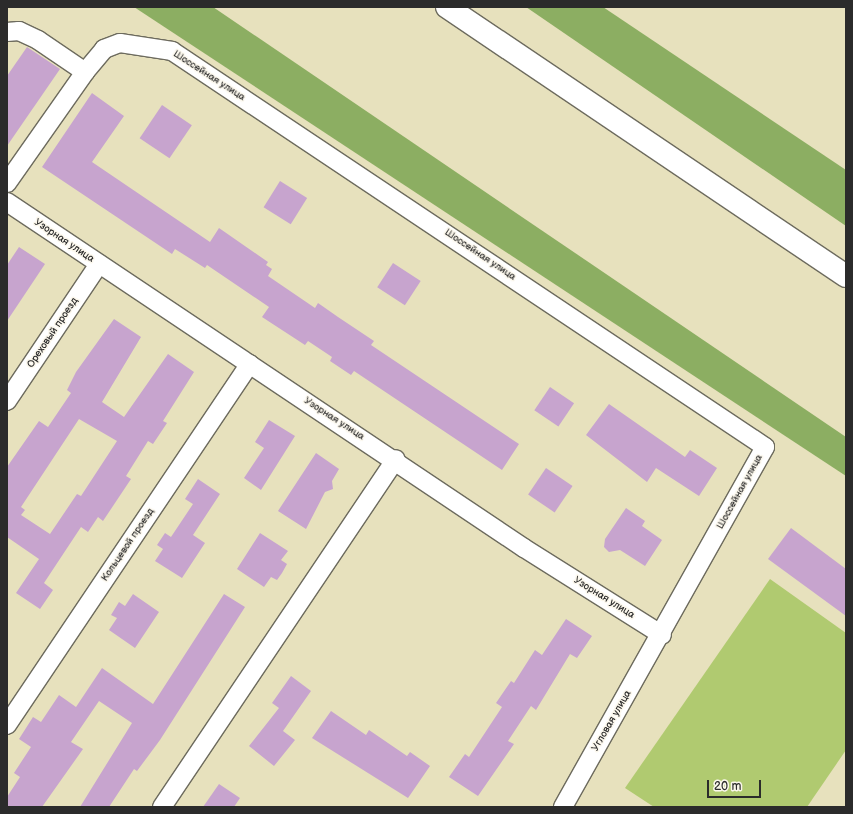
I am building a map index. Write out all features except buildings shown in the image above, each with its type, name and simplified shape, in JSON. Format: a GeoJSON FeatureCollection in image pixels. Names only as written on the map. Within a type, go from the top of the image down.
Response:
{"type":"FeatureCollection","features":[{"type":"Feature","properties":{"kind":"main road"},"geometry":{"type":"LineString","coordinates":[[447,7],[846,276]]}},
{"type":"Feature","properties":{"kind":"street"},"geometry":{"type":"LineString","coordinates":[[7,32],[19,31],[38,40],[85,72],[7,183]]}},
{"type":"Feature","properties":{"kind":"street","name":"Шоссейная улица"},"geometry":{"type":"LineString","coordinates":[[85,72],[104,49],[120,43],[172,51],[765,447],[662,635]]}},
{"type":"Feature","properties":{"kind":"street","name":"Узорная улица"},"geometry":{"type":"LineString","coordinates":[[7,202],[250,364],[396,459],[524,548],[662,635]]}},
{"type":"Feature","properties":{"kind":"street","name":"Ореховый проезд"},"geometry":{"type":"LineString","coordinates":[[7,401],[99,264]]}},
{"type":"Feature","properties":{"kind":"street","name":"Кольцевой проезд"},"geometry":{"type":"LineString","coordinates":[[7,725],[250,364]]}},
{"type":"Feature","properties":{"kind":"street"},"geometry":{"type":"LineString","coordinates":[[162,807],[396,459]]}},
{"type":"Feature","properties":{"kind":"street","name":"Угловая улица"},"geometry":{"type":"LineString","coordinates":[[563,807],[662,635]]}},
{"type":"Feature","properties":{"kind":"green space"},"geometry":{"type":"Polygon","coordinates":[[[134,7],[213,7],[846,437],[846,476],[134,7]]]}},
{"type":"Feature","properties":{"kind":"green space"},"geometry":{"type":"Polygon","coordinates":[[[526,7],[603,7],[846,170],[846,226],[526,7]]]}},
{"type":"Feature","properties":{"kind":"green space"},"geometry":{"type":"Polygon","coordinates":[[[770,579],[846,633],[846,750],[807,807],[654,807],[625,788],[770,579]]]}}]}
